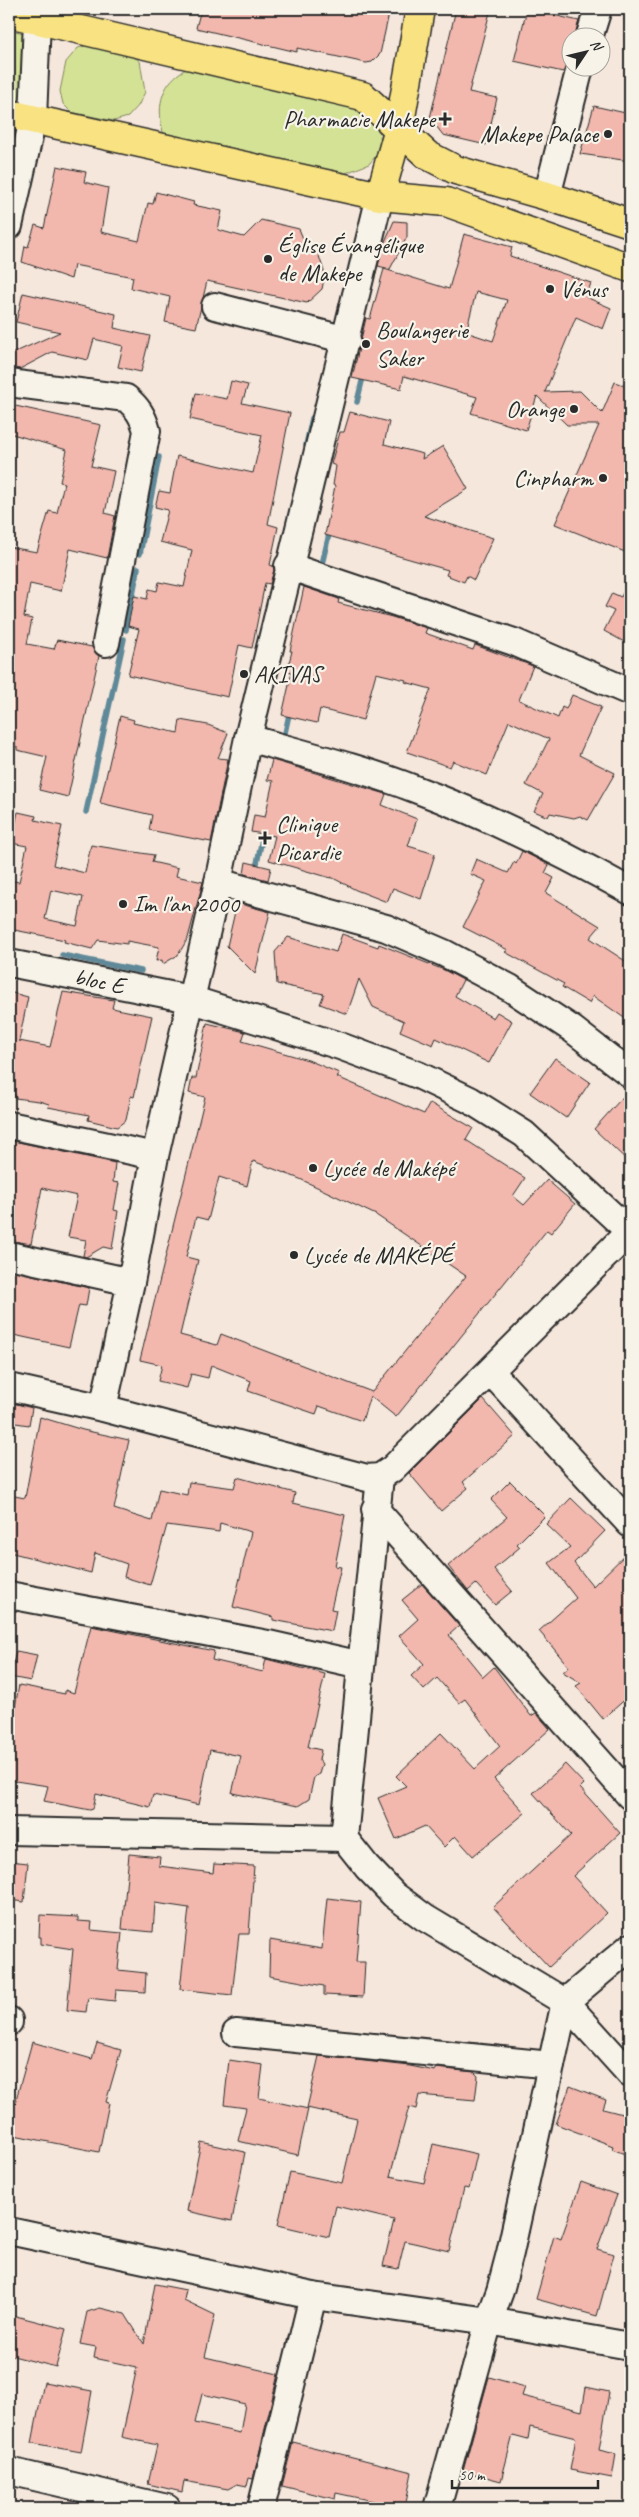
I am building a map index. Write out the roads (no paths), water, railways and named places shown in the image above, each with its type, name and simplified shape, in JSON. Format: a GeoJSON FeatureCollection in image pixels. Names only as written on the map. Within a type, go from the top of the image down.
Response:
{"type":"FeatureCollection","features":[{"type":"Feature","properties":{"kind":"main road"},"geometry":{"type":"LineString","coordinates":[[380,196],[399,128],[420,9]]}},
{"type":"Feature","properties":{"kind":"main road"},"geometry":{"type":"LineString","coordinates":[[9,13],[363,96],[434,159],[456,170],[547,196],[630,224]]}},
{"type":"Feature","properties":{"kind":"main road"},"geometry":{"type":"LineString","coordinates":[[21,117],[380,196],[446,202],[630,268]]}},
{"type":"Feature","properties":{"kind":"street"},"geometry":{"type":"LineString","coordinates":[[592,28],[598,9]]}},
{"type":"Feature","properties":{"kind":"street"},"geometry":{"type":"LineString","coordinates":[[9,226],[21,117],[37,20]]}},
{"type":"Feature","properties":{"kind":"street"},"geometry":{"type":"LineString","coordinates":[[547,196],[577,78]]}},
{"type":"Feature","properties":{"kind":"street"},"geometry":{"type":"LineString","coordinates":[[103,1408],[131,1282],[155,1156],[218,882],[248,738],[288,566],[346,340],[380,196]]}},
{"type":"Feature","properties":{"kind":"street"},"geometry":{"type":"LineString","coordinates":[[215,306],[346,340]]}},
{"type":"Feature","properties":{"kind":"street"},"geometry":{"type":"LineString","coordinates":[[9,384],[126,398],[143,417],[147,431],[106,643]]}},
{"type":"Feature","properties":{"kind":"street"},"geometry":{"type":"LineString","coordinates":[[288,566],[514,642],[630,692]]}},
{"type":"Feature","properties":{"kind":"street"},"geometry":{"type":"LineString","coordinates":[[248,738],[362,770],[467,809],[560,852],[630,891]]}},
{"type":"Feature","properties":{"kind":"street"},"geometry":{"type":"LineString","coordinates":[[218,882],[386,928],[444,953],[510,988],[572,1029],[630,1074]]}},
{"type":"Feature","properties":{"kind":"street","name":"bloc E"},"geometry":{"type":"LineString","coordinates":[[9,963],[190,999],[340,1046],[418,1076],[470,1100],[524,1134],[630,1232]]}},
{"type":"Feature","properties":{"kind":"street"},"geometry":{"type":"LineString","coordinates":[[9,1125],[155,1156]]}},
{"type":"Feature","properties":{"kind":"street"},"geometry":{"type":"LineString","coordinates":[[9,1387],[103,1408],[367,1478],[380,1477],[392,1469],[630,1232]]}},
{"type":"Feature","properties":{"kind":"street"},"geometry":{"type":"LineString","coordinates":[[9,1256],[131,1282]]}},
{"type":"Feature","properties":{"kind":"street"},"geometry":{"type":"LineString","coordinates":[[490,1372],[630,1524]]}},
{"type":"Feature","properties":{"kind":"street"},"geometry":{"type":"LineString","coordinates":[[380,1477],[375,1509],[344,1838],[366,1867],[394,1895],[425,1918],[565,2002],[630,2074]]}},
{"type":"Feature","properties":{"kind":"street"},"geometry":{"type":"LineString","coordinates":[[375,1509],[630,1796]]}},
{"type":"Feature","properties":{"kind":"street"},"geometry":{"type":"LineString","coordinates":[[9,1595],[258,1642],[361,1665]]}},
{"type":"Feature","properties":{"kind":"street"},"geometry":{"type":"LineString","coordinates":[[9,1831],[344,1838]]}},
{"type":"Feature","properties":{"kind":"street"},"geometry":{"type":"LineString","coordinates":[[437,2508],[510,2253],[565,2002],[630,1947]]}},
{"type":"Feature","properties":{"kind":"street"},"geometry":{"type":"LineString","coordinates":[[236,2033],[551,2065]]}},
{"type":"Feature","properties":{"kind":"street"},"geometry":{"type":"LineString","coordinates":[[9,2231],[313,2296],[489,2321],[630,2346]]}},
{"type":"Feature","properties":{"kind":"street"},"geometry":{"type":"LineString","coordinates":[[261,2508],[313,2296]]}},
{"type":"Feature","properties":{"kind":"street"},"geometry":{"type":"LineString","coordinates":[[9,2471],[167,2508]]}},
{"type":"Feature","properties":{"kind":"waterway"},"geometry":{"type":"LineString","coordinates":[[357,402],[364,373]]}},
{"type":"Feature","properties":{"kind":"waterway"},"geometry":{"type":"LineString","coordinates":[[306,445],[312,418]]}},
{"type":"Feature","properties":{"kind":"waterway"},"geometry":{"type":"LineString","coordinates":[[140,554],[159,457]]}},
{"type":"Feature","properties":{"kind":"waterway"},"geometry":{"type":"LineString","coordinates":[[322,564],[330,530]]}},
{"type":"Feature","properties":{"kind":"waterway"},"geometry":{"type":"LineString","coordinates":[[126,630],[138,568]]}},
{"type":"Feature","properties":{"kind":"waterway"},"geometry":{"type":"LineString","coordinates":[[86,812],[124,639]]}},
{"type":"Feature","properties":{"kind":"waterway"},"geometry":{"type":"LineString","coordinates":[[283,742],[290,710]]}},
{"type":"Feature","properties":{"kind":"waterway"},"geometry":{"type":"LineString","coordinates":[[254,878],[263,834]]}},
{"type":"Feature","properties":{"kind":"waterway"},"geometry":{"type":"LineString","coordinates":[[62,955],[141,971]]}},
{"type":"Feature","properties":{"kind":"place","name":"Pharmacie Makepe"},"geometry":{"type":"Point","coordinates":[445,119]}},
{"type":"Feature","properties":{"kind":"place","name":"Makepe Palace"},"geometry":{"type":"Point","coordinates":[608,134]}},
{"type":"Feature","properties":{"kind":"place","name":"Église Évangélique de Makepe"},"geometry":{"type":"Point","coordinates":[268,259]}},
{"type":"Feature","properties":{"kind":"place","name":"Vénus"},"geometry":{"type":"Point","coordinates":[550,289]}},
{"type":"Feature","properties":{"kind":"place","name":"Boulangerie Saker"},"geometry":{"type":"Point","coordinates":[366,344]}},
{"type":"Feature","properties":{"kind":"place","name":"Orange"},"geometry":{"type":"Point","coordinates":[574,409]}},
{"type":"Feature","properties":{"kind":"place","name":"Cinpharm"},"geometry":{"type":"Point","coordinates":[603,478]}},
{"type":"Feature","properties":{"kind":"place","name":"AKIVAS"},"geometry":{"type":"Point","coordinates":[244,674]}},
{"type":"Feature","properties":{"kind":"place","name":"Clinique Picardie"},"geometry":{"type":"Point","coordinates":[265,838]}},
{"type":"Feature","properties":{"kind":"place","name":"Im l'an 2000"},"geometry":{"type":"Point","coordinates":[123,904]}},
{"type":"Feature","properties":{"kind":"place","name":"Lycée de Maképé"},"geometry":{"type":"Point","coordinates":[313,1168]}},
{"type":"Feature","properties":{"kind":"place","name":"Lycée de MAKÉPÉ"},"geometry":{"type":"Point","coordinates":[294,1255]}}]}
